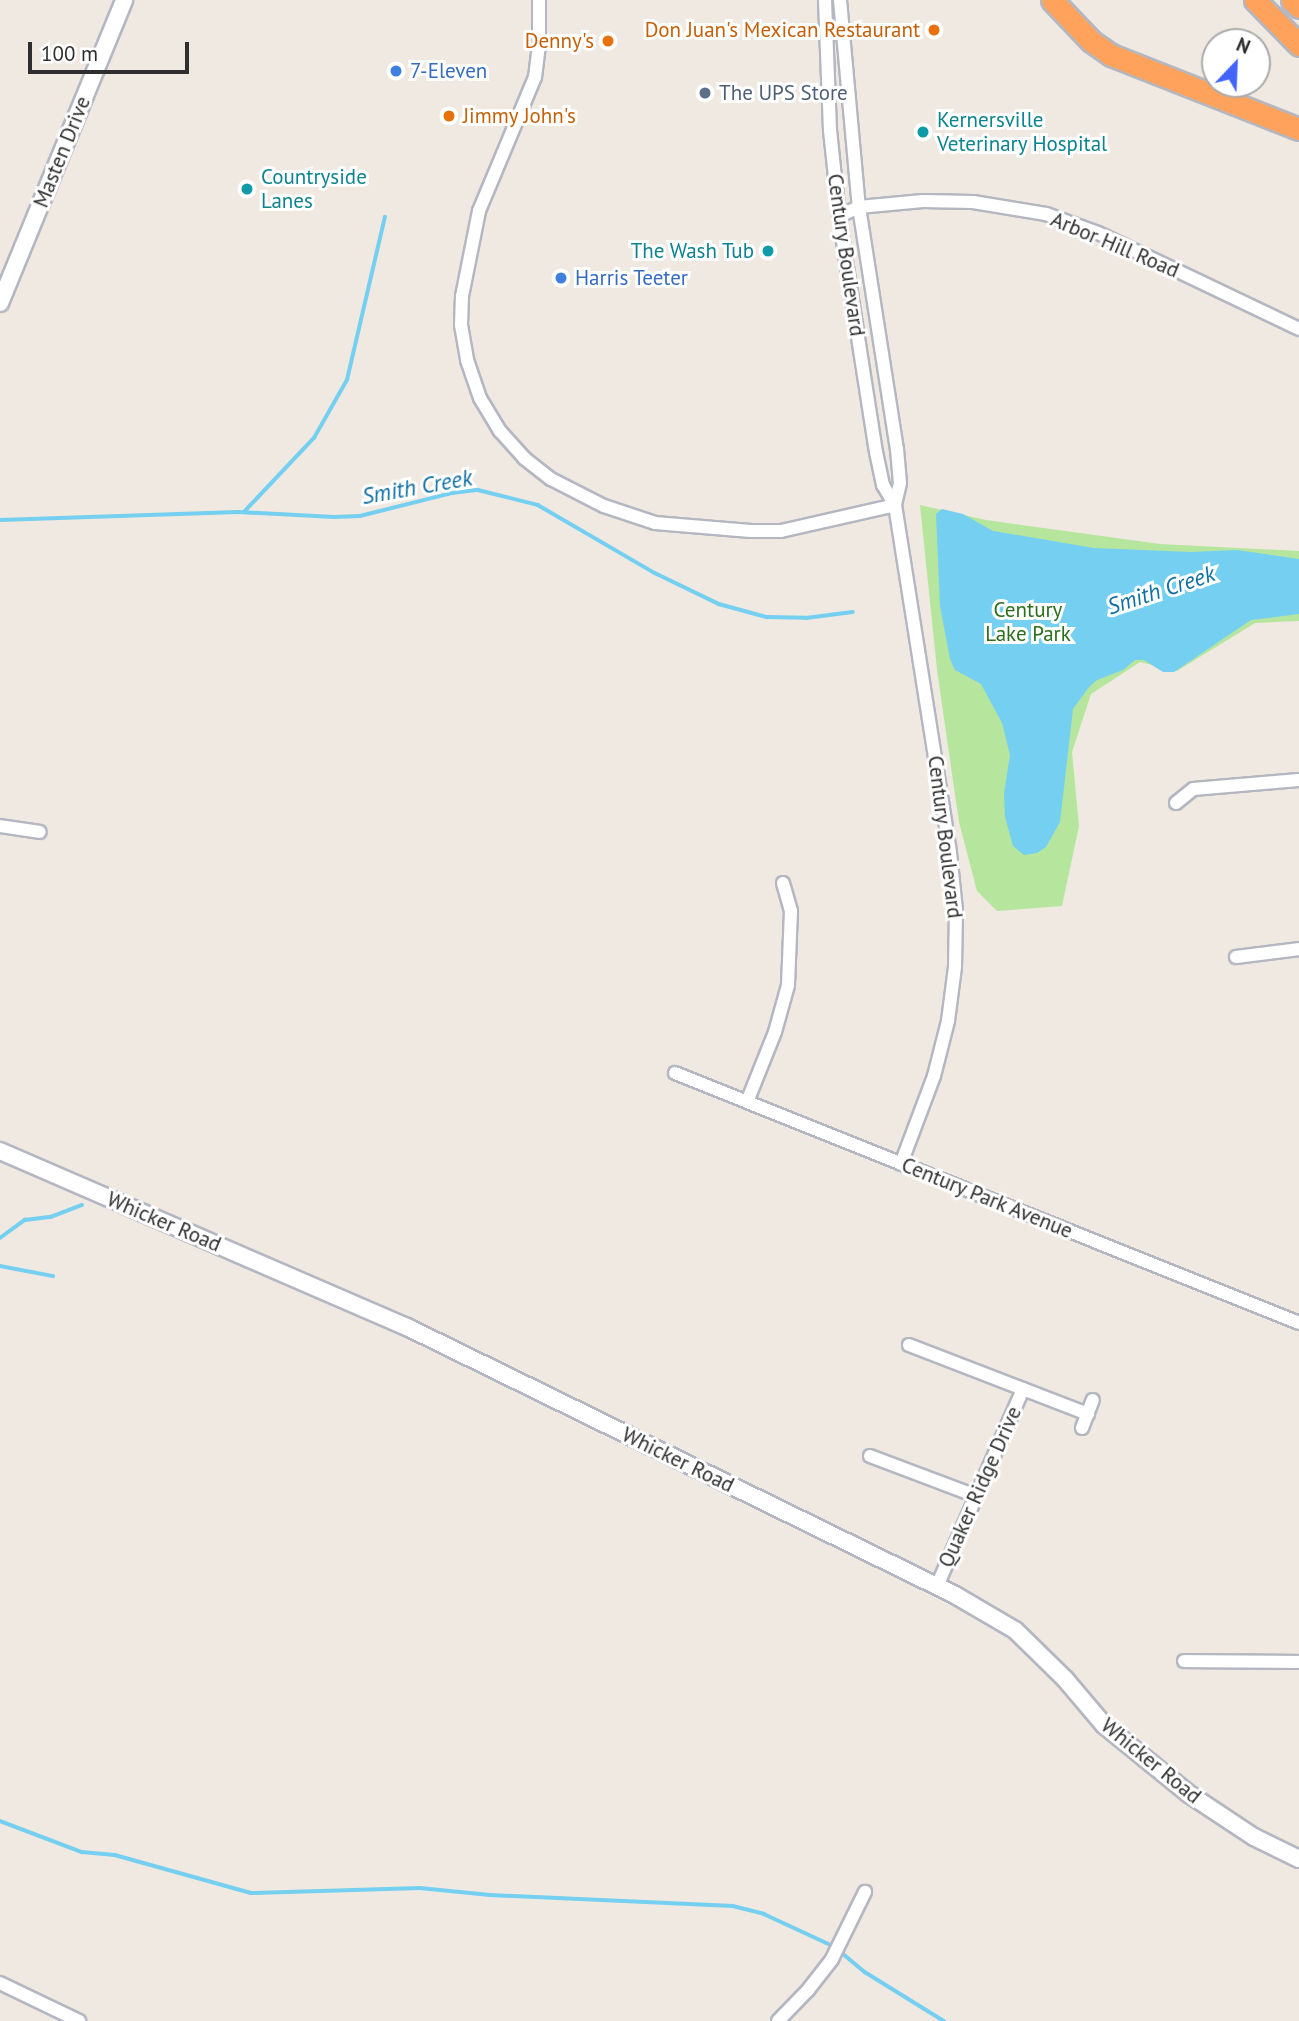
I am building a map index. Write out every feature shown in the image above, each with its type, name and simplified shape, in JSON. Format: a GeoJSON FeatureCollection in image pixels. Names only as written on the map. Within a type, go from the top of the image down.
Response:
{"type":"FeatureCollection","features":[{"type":"Feature","properties":{"kind":"highway"},"geometry":{"type":"LineString","coordinates":[[1052,0],[1091,41],[1111,55],[1299,129]]}},
{"type":"Feature","properties":{"kind":"highway"},"geometry":{"type":"LineString","coordinates":[[1255,0],[1299,45]]}},
{"type":"Feature","properties":{"kind":"highway"},"geometry":{"type":"LineString","coordinates":[[1292,0],[1299,7]]}},
{"type":"Feature","properties":{"kind":"street","name":"Masten Drive"},"geometry":{"type":"LineString","coordinates":[[0,303],[124,0]]}},
{"type":"Feature","properties":{"kind":"street"},"geometry":{"type":"LineString","coordinates":[[539,0],[539,46],[535,77],[479,211],[462,296],[461,325],[467,360],[480,398],[500,431],[524,458],[551,479],[604,506],[655,523],[781,531],[895,505]]}},
{"type":"Feature","properties":{"kind":"street","name":"Century Boulevard"},"geometry":{"type":"LineString","coordinates":[[825,0],[827,64],[839,216],[868,403],[884,485],[895,505],[950,853],[956,930],[952,994],[942,1049],[901,1164]]}},
{"type":"Feature","properties":{"kind":"street","name":"Century Boulevard"},"geometry":{"type":"LineString","coordinates":[[840,0],[859,207],[900,483],[895,505]]}},
{"type":"Feature","properties":{"kind":"street"},"geometry":{"type":"LineString","coordinates":[[827,64],[845,65]]}},
{"type":"Feature","properties":{"kind":"street","name":"Arbor Hill Road"},"geometry":{"type":"LineString","coordinates":[[839,216],[859,207],[923,201],[973,202],[1046,214],[1098,233],[1299,329]]}},
{"type":"Feature","properties":{"kind":"street"},"geometry":{"type":"LineString","coordinates":[[868,403],[890,402]]}},
{"type":"Feature","properties":{"kind":"street"},"geometry":{"type":"LineString","coordinates":[[1176,803],[1194,789],[1299,780]]}},
{"type":"Feature","properties":{"kind":"street"},"geometry":{"type":"LineString","coordinates":[[0,826],[40,832]]}},
{"type":"Feature","properties":{"kind":"street"},"geometry":{"type":"LineString","coordinates":[[747,1102],[775,1032],[788,985],[791,921],[783,883]]}},
{"type":"Feature","properties":{"kind":"street"},"geometry":{"type":"LineString","coordinates":[[1236,957],[1299,949]]}},
{"type":"Feature","properties":{"kind":"street","name":"Century Park Avenue"},"geometry":{"type":"LineString","coordinates":[[675,1073],[1299,1324]]}},
{"type":"Feature","properties":{"kind":"street","name":"Whicker Road"},"geometry":{"type":"LineString","coordinates":[[0,1151],[407,1327],[937,1586],[1015,1630],[1065,1679],[1104,1725],[1189,1794],[1254,1837],[1299,1859]]}},
{"type":"Feature","properties":{"kind":"street"},"geometry":{"type":"LineString","coordinates":[[909,1345],[1088,1414]]}},
{"type":"Feature","properties":{"kind":"street","name":"Quaker Ridge Drive"},"geometry":{"type":"LineString","coordinates":[[937,1586],[1023,1389]]}},
{"type":"Feature","properties":{"kind":"street"},"geometry":{"type":"LineString","coordinates":[[1082,1428],[1093,1400]]}},
{"type":"Feature","properties":{"kind":"street"},"geometry":{"type":"LineString","coordinates":[[870,1456],[976,1496]]}},
{"type":"Feature","properties":{"kind":"street"},"geometry":{"type":"LineString","coordinates":[[1184,1661],[1299,1662]]}},
{"type":"Feature","properties":{"kind":"street"},"geometry":{"type":"LineString","coordinates":[[778,2021],[808,1990],[831,1959],[865,1892]]}},
{"type":"Feature","properties":{"kind":"street"},"geometry":{"type":"LineString","coordinates":[[0,1983],[79,2021]]}},
{"type":"Feature","properties":{"kind":"green space","name":"Century Lake Park"},"geometry":{"type":"Polygon","coordinates":[[[920,505],[986,520],[1160,544],[1299,551],[1299,621],[1255,623],[1177,671],[1140,662],[1091,694],[1072,752],[1079,826],[1062,906],[997,911],[977,891],[959,822],[937,670],[920,505]]]}},
{"type":"Feature","properties":{"kind":"water","name":"Century Lake Park"},"geometry":{"type":"Polygon","coordinates":[[[942,509],[963,514],[993,531],[1094,548],[1191,552],[1237,550],[1299,559],[1299,614],[1251,620],[1174,672],[1163,672],[1144,660],[1135,660],[1123,670],[1097,680],[1089,687],[1073,709],[1060,822],[1046,847],[1037,853],[1024,855],[1013,846],[1005,817],[1004,793],[1010,755],[1002,723],[981,684],[955,670],[950,659],[940,606],[936,514],[942,509]]]}},
{"type":"Feature","properties":{"kind":"waterway"},"geometry":{"type":"LineString","coordinates":[[244,512],[314,438],[347,380],[385,217]]}},
{"type":"Feature","properties":{"kind":"waterway","name":"Smith Creek"},"geometry":{"type":"LineString","coordinates":[[0,520],[238,512],[360,516],[452,493],[478,490],[538,505],[655,573],[719,604],[767,617],[806,618],[853,612]]}},
{"type":"Feature","properties":{"kind":"waterway"},"geometry":{"type":"LineString","coordinates":[[0,1238],[25,1220],[51,1217],[82,1205]]}},
{"type":"Feature","properties":{"kind":"waterway"},"geometry":{"type":"LineString","coordinates":[[0,1266],[53,1276]]}},
{"type":"Feature","properties":{"kind":"waterway"},"geometry":{"type":"LineString","coordinates":[[0,1821],[82,1852],[115,1855],[251,1893],[420,1888],[490,1895],[733,1906],[764,1914],[835,1947],[865,1972],[944,2021]]}},
{"type":"Feature","properties":{"kind":"place","name":"Don Juan's Mexican Restaurant"},"geometry":{"type":"Point","coordinates":[934,30]}},
{"type":"Feature","properties":{"kind":"place","name":"Denny's"},"geometry":{"type":"Point","coordinates":[608,41]}},
{"type":"Feature","properties":{"kind":"place","name":"7-Eleven"},"geometry":{"type":"Point","coordinates":[396,71]}},
{"type":"Feature","properties":{"kind":"place","name":"The UPS Store"},"geometry":{"type":"Point","coordinates":[705,93]}},
{"type":"Feature","properties":{"kind":"place","name":"Jimmy John's"},"geometry":{"type":"Point","coordinates":[449,116]}},
{"type":"Feature","properties":{"kind":"place","name":"Kernersville Veterinary Hospital"},"geometry":{"type":"Point","coordinates":[923,132]}},
{"type":"Feature","properties":{"kind":"place","name":"Countryside Lanes"},"geometry":{"type":"Point","coordinates":[247,189]}},
{"type":"Feature","properties":{"kind":"place","name":"The Wash Tub"},"geometry":{"type":"Point","coordinates":[768,251]}},
{"type":"Feature","properties":{"kind":"place","name":"Harris Teeter"},"geometry":{"type":"Point","coordinates":[561,278]}}]}
